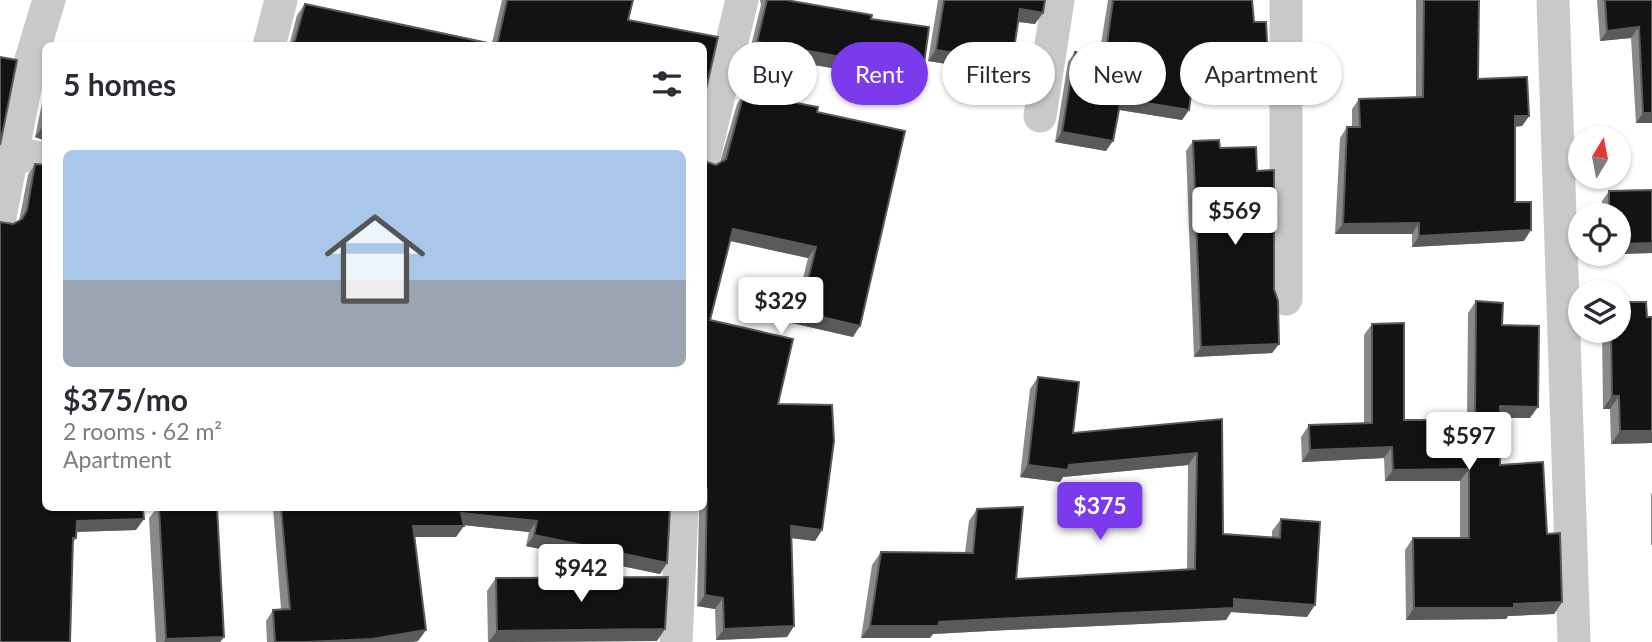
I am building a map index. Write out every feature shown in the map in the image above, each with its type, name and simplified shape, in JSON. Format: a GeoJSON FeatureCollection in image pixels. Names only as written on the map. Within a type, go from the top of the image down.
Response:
{"type":"FeatureCollection","features":[{"type":"Feature","properties":{"kind":"street"},"geometry":{"type":"LineString","coordinates":[[0,217],[30,63],[49,0]]}},
{"type":"Feature","properties":{"kind":"street"},"geometry":{"type":"LineString","coordinates":[[270,42],[281,0]]}},
{"type":"Feature","properties":{"kind":"street"},"geometry":{"type":"LineString","coordinates":[[707,145],[742,0]]}},
{"type":"Feature","properties":{"kind":"street"},"geometry":{"type":"LineString","coordinates":[[1040,116],[1058,0]]}},
{"type":"Feature","properties":{"kind":"street"},"geometry":{"type":"LineString","coordinates":[[1286,0],[1286,299]]}},
{"type":"Feature","properties":{"kind":"street"},"geometry":{"type":"LineString","coordinates":[[1553,0],[1574,642]]}},
{"type":"Feature","properties":{"kind":"street"},"geometry":{"type":"LineString","coordinates":[[13,152],[42,158]]}},
{"type":"Feature","properties":{"kind":"street"},"geometry":{"type":"LineString","coordinates":[[676,642],[682,511]]}},
{"type":"Feature","properties":{"kind":"building"},"geometry":{"type":"Polygon","coordinates":[[[507,0],[633,0],[628,20],[718,37],[707,85],[707,42],[498,42],[507,0]]]}},
{"type":"Feature","properties":{"kind":"building"},"geometry":{"type":"Polygon","coordinates":[[[767,0],[786,0],[872,15],[871,19],[929,27],[927,42],[831,42],[831,55],[817,53],[817,42],[757,42],[767,0]]]}},
{"type":"Feature","properties":{"kind":"building"},"geometry":{"type":"Polygon","coordinates":[[[944,0],[1045,0],[1043,13],[1020,9],[1015,42],[942,42],[942,51],[936,50],[944,0]]]}},
{"type":"Feature","properties":{"kind":"building"},"geometry":{"type":"Polygon","coordinates":[[[1113,0],[1252,0],[1254,22],[1266,22],[1267,42],[1180,42],[1180,105],[1190,105],[1189,110],[1158,105],[1166,105],[1166,42],[1107,42],[1113,0]]]}},
{"type":"Feature","properties":{"kind":"building"},"geometry":{"type":"Polygon","coordinates":[[[1424,0],[1479,0],[1478,79],[1527,77],[1529,116],[1515,116],[1515,202],[1531,202],[1531,230],[1419,236],[1419,223],[1343,224],[1347,127],[1360,127],[1359,99],[1423,97],[1424,0]]]}},
{"type":"Feature","properties":{"kind":"building"},"geometry":{"type":"Polygon","coordinates":[[[1605,0],[1652,0],[1652,113],[1643,113],[1639,27],[1607,31],[1605,0]]]}},
{"type":"Feature","properties":{"kind":"building"},"geometry":{"type":"Polygon","coordinates":[[[305,4],[483,42],[294,42],[305,4]]]}},
{"type":"Feature","properties":{"kind":"building"},"geometry":{"type":"Polygon","coordinates":[[[0,57],[17,60],[0,145],[0,57]]]}},
{"type":"Feature","properties":{"kind":"building"},"geometry":{"type":"Polygon","coordinates":[[[1069,89],[1069,105],[1120,105],[1113,141],[1062,132],[1069,89]]]}},
{"type":"Feature","properties":{"kind":"building"},"geometry":{"type":"Polygon","coordinates":[[[741,105],[807,105],[818,107],[817,112],[905,131],[860,326],[800,312],[816,247],[733,229],[710,320],[793,339],[778,404],[832,405],[834,441],[822,530],[791,526],[794,626],[724,629],[723,598],[705,595],[707,162],[716,165],[726,159],[741,105]]]}},
{"type":"Feature","properties":{"kind":"building"},"geometry":{"type":"Polygon","coordinates":[[[1219,140],[1220,148],[1256,147],[1257,171],[1274,170],[1274,289],[1278,301],[1279,344],[1201,347],[1193,141],[1219,140]]]}},
{"type":"Feature","properties":{"kind":"building"},"geometry":{"type":"Polygon","coordinates":[[[35,164],[42,165],[42,511],[143,511],[144,519],[77,521],[76,538],[73,538],[70,642],[0,642],[0,222],[13,224],[22,219],[27,210],[35,164]]]}},
{"type":"Feature","properties":{"kind":"building"},"geometry":{"type":"Polygon","coordinates":[[[1652,190],[1652,243],[1631,244],[1631,203],[1609,203],[1609,191],[1652,190]]]}},
{"type":"Feature","properties":{"kind":"building"},"geometry":{"type":"Polygon","coordinates":[[[1476,301],[1503,303],[1502,325],[1539,326],[1538,407],[1500,406],[1500,465],[1543,462],[1547,534],[1560,533],[1562,602],[1514,604],[1514,608],[1414,608],[1413,538],[1469,538],[1469,469],[1393,470],[1392,447],[1310,450],[1309,425],[1372,423],[1372,324],[1404,323],[1404,420],[1475,420],[1476,301]]]}},
{"type":"Feature","properties":{"kind":"building"},"geometry":{"type":"Polygon","coordinates":[[[1631,302],[1646,302],[1647,317],[1652,317],[1652,431],[1620,431],[1619,396],[1612,396],[1611,343],[1631,343],[1631,302]]]}},
{"type":"Feature","properties":{"kind":"building"},"geometry":{"type":"Polygon","coordinates":[[[1038,377],[1079,382],[1073,433],[1222,419],[1223,534],[1280,538],[1281,519],[1320,522],[1315,605],[1234,599],[1234,608],[939,622],[939,626],[870,626],[881,552],[973,553],[977,509],[1023,507],[1016,579],[1195,569],[1197,453],[1069,465],[1068,470],[1028,465],[1038,377]]]}},
{"type":"Feature","properties":{"kind":"building"},"geometry":{"type":"Polygon","coordinates":[[[159,511],[217,511],[224,637],[166,639],[159,511]]]}},
{"type":"Feature","properties":{"kind":"building"},"geometry":{"type":"Polygon","coordinates":[[[281,511],[670,511],[667,563],[534,535],[537,521],[461,513],[464,526],[413,526],[426,630],[372,639],[275,642],[273,610],[290,609],[281,511]]]}},
{"type":"Feature","properties":{"kind":"building"},"geometry":{"type":"Polygon","coordinates":[[[668,577],[665,629],[497,631],[496,578],[668,577]]]}}]}
